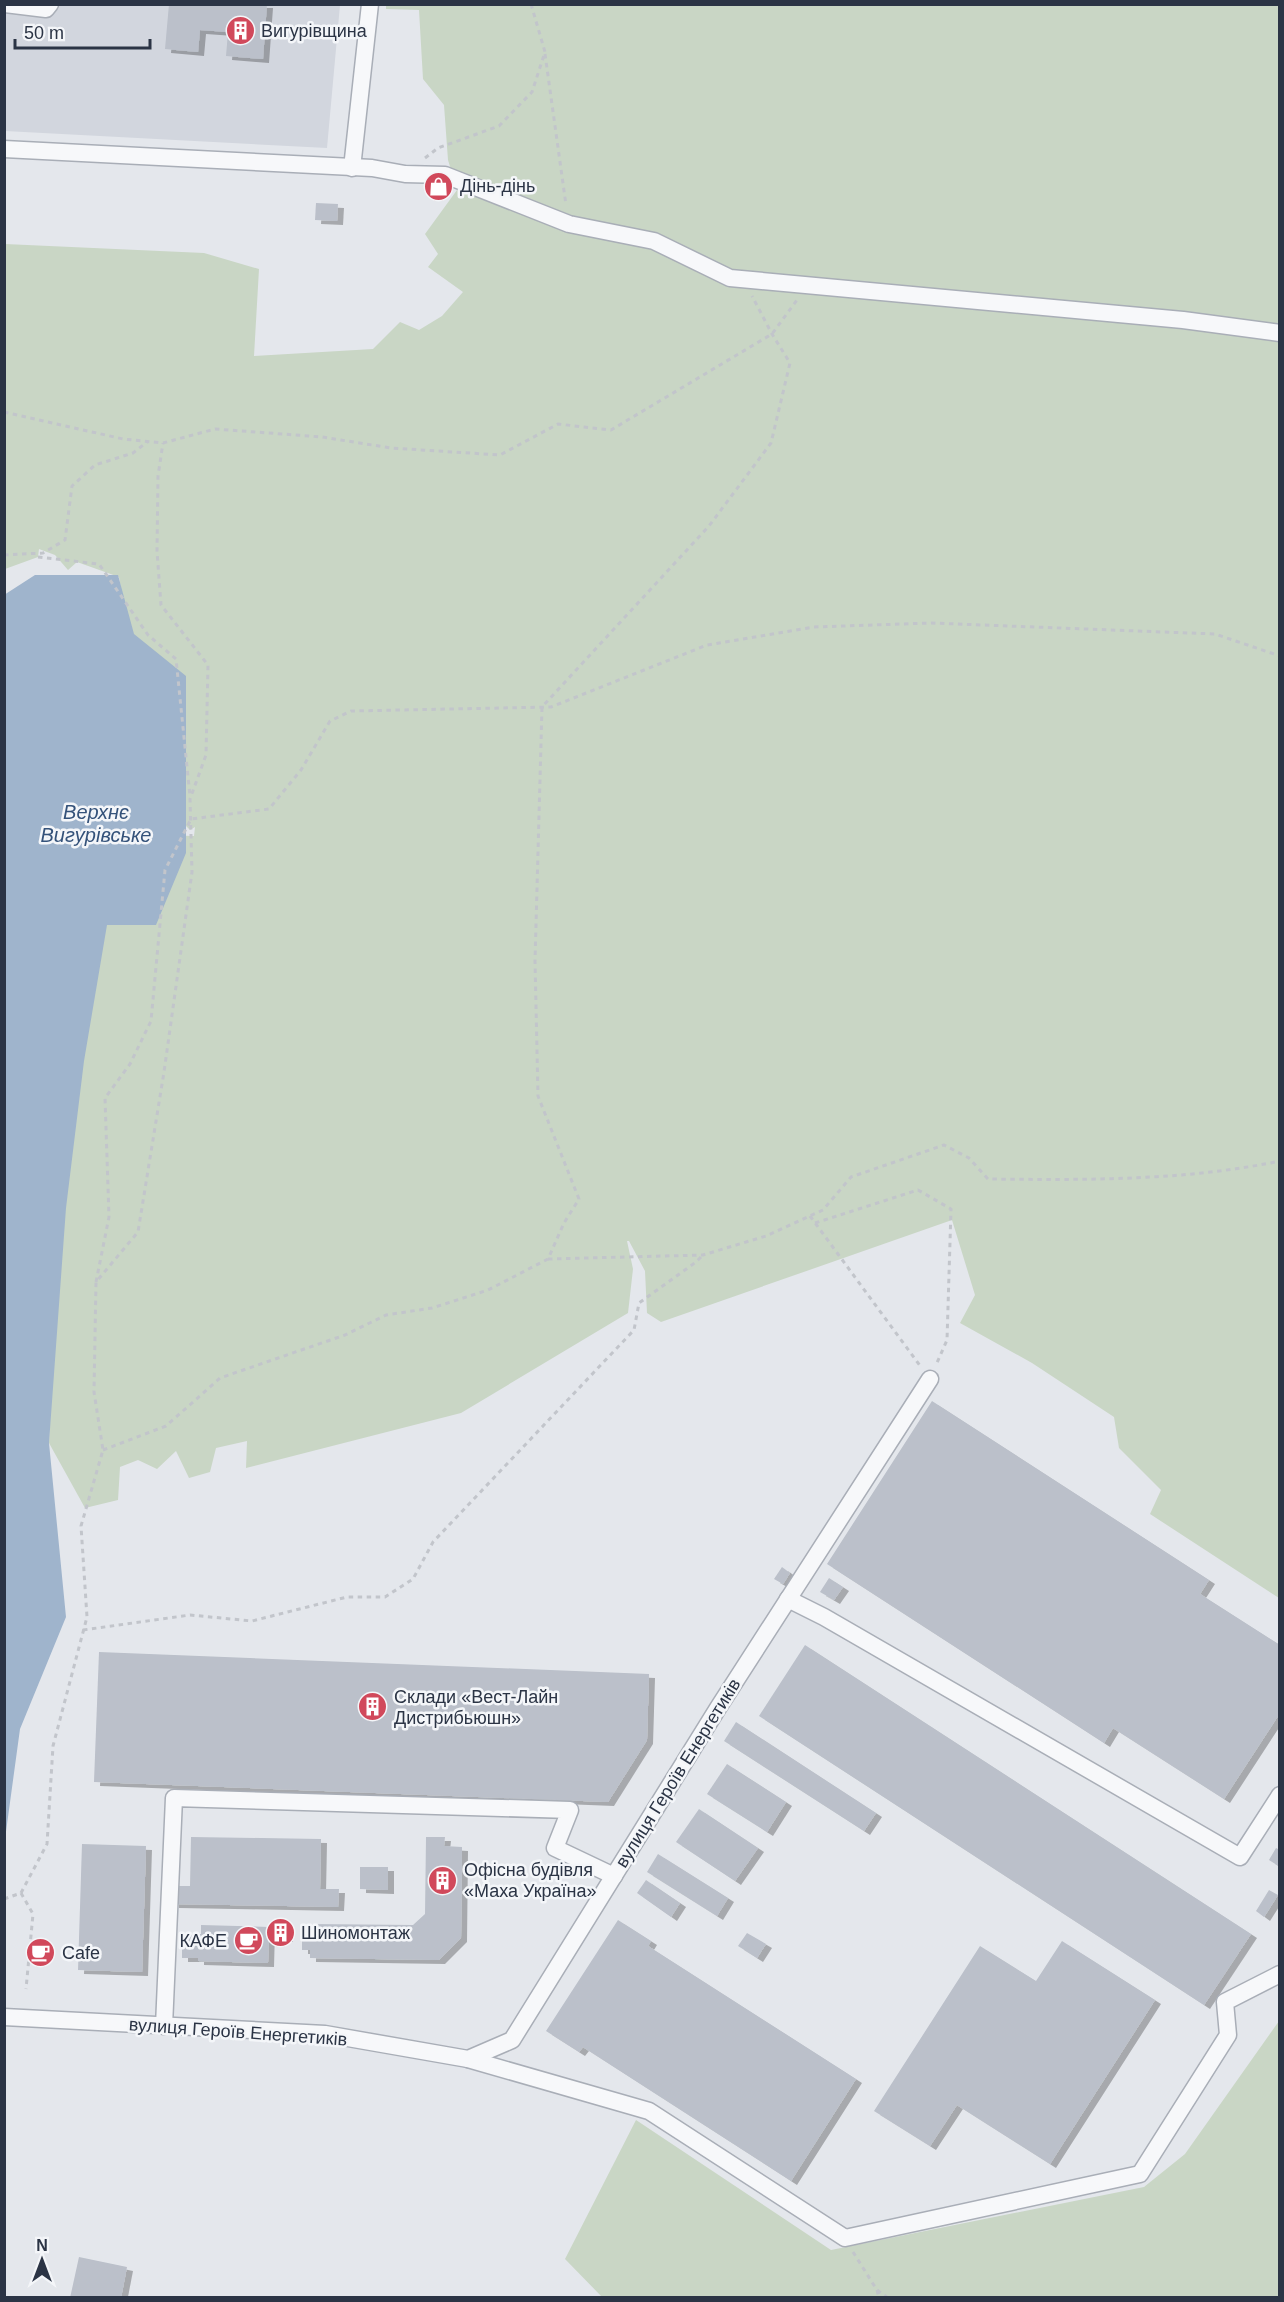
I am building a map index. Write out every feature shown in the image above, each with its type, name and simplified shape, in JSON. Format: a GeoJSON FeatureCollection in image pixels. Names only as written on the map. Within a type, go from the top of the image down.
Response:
{"type":"FeatureCollection","features":[{"type":"Feature","properties":{"kind":"street"},"geometry":{"type":"LineString","coordinates":[[5,4],[46,9],[50,4]]}},
{"type":"Feature","properties":{"kind":"street"},"geometry":{"type":"LineString","coordinates":[[352,168],[370,4]]}},
{"type":"Feature","properties":{"kind":"street"},"geometry":{"type":"LineString","coordinates":[[4,149],[352,168],[371,174],[445,175],[568,224],[654,241],[730,278],[1183,320],[1280,333]]}},
{"type":"Feature","properties":{"kind":"street","name":"вулиця Героїв Енергетиків"},"geometry":{"type":"LineString","coordinates":[[4,2017],[325,2034],[468,2059],[512,2040],[718,1708],[930,1379]]}},
{"type":"Feature","properties":{"kind":"street"},"geometry":{"type":"LineString","coordinates":[[788,1599],[824,1617],[1240,1857],[1280,1795]]}},
{"type":"Feature","properties":{"kind":"street"},"geometry":{"type":"LineString","coordinates":[[164,2026],[174,1798],[570,1810],[555,1848],[614,1876]]}},
{"type":"Feature","properties":{"kind":"street"},"geometry":{"type":"LineString","coordinates":[[468,2059],[649,2111],[845,2238],[1140,2174],[1228,2036],[1225,2002],[1280,1974]]}},
{"type":"Feature","properties":{"kind":"path"},"geometry":{"type":"LineString","coordinates":[[531,4],[545,52],[568,224]]}},
{"type":"Feature","properties":{"kind":"path"},"geometry":{"type":"LineString","coordinates":[[405,174],[438,148],[500,126],[531,92],[545,52]]}},
{"type":"Feature","properties":{"kind":"path"},"geometry":{"type":"LineString","coordinates":[[549,1259],[564,1223],[579,1199],[538,1096],[535,961],[542,707],[709,526],[771,442],[790,363],[772,334],[744,279]]}},
{"type":"Feature","properties":{"kind":"path"},"geometry":{"type":"LineString","coordinates":[[4,412],[123,439],[147,442],[163,443],[214,429],[322,436],[391,448],[500,455],[558,424],[611,430],[772,334],[807,285]]}},
{"type":"Feature","properties":{"kind":"path"},"geometry":{"type":"LineString","coordinates":[[4,555],[43,553],[65,540],[72,486],[95,465],[132,453],[147,442]]}},
{"type":"Feature","properties":{"kind":"path"},"geometry":{"type":"LineString","coordinates":[[163,443],[158,487],[157,551],[161,605],[208,664],[206,755],[190,799]]}},
{"type":"Feature","properties":{"kind":"path"},"geometry":{"type":"LineString","coordinates":[[38,556],[99,564],[148,636],[176,659],[190,799],[192,872],[164,1072],[138,1232],[96,1282]]}},
{"type":"Feature","properties":{"kind":"path"},"geometry":{"type":"LineString","coordinates":[[191,819],[269,809],[301,770],[330,721],[351,711],[551,707],[707,645],[814,627],[930,623],[1215,634],[1280,656]]}},
{"type":"Feature","properties":{"kind":"path"},"geometry":{"type":"LineString","coordinates":[[4,1899],[21,1893],[47,1844],[53,1746],[87,1617],[81,1526],[103,1450],[94,1392],[96,1282],[109,1217],[105,1098],[130,1064],[151,1021],[165,870],[191,819]]}},
{"type":"Feature","properties":{"kind":"path"},"geometry":{"type":"LineString","coordinates":[[103,1450],[165,1426],[220,1377],[345,1335],[386,1315],[432,1308],[488,1290],[549,1259],[703,1255],[766,1236],[823,1210],[851,1177],[944,1145],[969,1158],[988,1179],[1082,1180],[1233,1171],[1280,1161]]}},
{"type":"Feature","properties":{"kind":"path"},"geometry":{"type":"LineString","coordinates":[[815,1222],[918,1190],[951,1209],[947,1340],[930,1379]]}},
{"type":"Feature","properties":{"kind":"path"},"geometry":{"type":"LineString","coordinates":[[810,1216],[930,1379]]}},
{"type":"Feature","properties":{"kind":"path"},"geometry":{"type":"LineString","coordinates":[[83,1630],[190,1615],[252,1621],[347,1597],[385,1597],[413,1579],[433,1542],[634,1330],[639,1303],[703,1255]]}},
{"type":"Feature","properties":{"kind":"path"},"geometry":{"type":"LineString","coordinates":[[21,1893],[33,1914],[26,1989]]}},
{"type":"Feature","properties":{"kind":"path"},"geometry":{"type":"LineString","coordinates":[[845,2238],[877,2290],[879,2298]]}},
{"type":"Feature","properties":{"kind":"path"},"geometry":{"type":"LineString","coordinates":[[877,2290],[888,2298]]}},
{"type":"Feature","properties":{"kind":"shaded area"},"geometry":{"type":"Polygon","coordinates":[[[4,5],[340,5],[327,148],[5,131],[4,5]]]}},
{"type":"Feature","properties":{"kind":"green space"},"geometry":{"type":"Polygon","coordinates":[[[386,5],[1279,5],[1279,1598],[1150,1514],[1161,1490],[1119,1448],[1114,1417],[1032,1363],[960,1323],[975,1295],[952,1220],[661,1322],[647,1313],[645,1271],[627,1241],[633,1269],[628,1313],[461,1413],[246,1468],[247,1441],[216,1448],[210,1472],[189,1478],[176,1451],[157,1469],[138,1460],[120,1467],[118,1500],[85,1508],[49,1443],[66,963],[159,835],[194,836],[195,827],[190,830],[172,812],[130,642],[119,577],[77,562],[68,570],[55,555],[39,549],[38,557],[5,569],[5,244],[204,253],[259,269],[254,356],[373,349],[400,322],[419,330],[442,316],[463,292],[428,267],[438,254],[425,234],[457,190],[448,160],[444,105],[423,79],[419,10],[386,9],[386,5]]]}},
{"type":"Feature","properties":{"kind":"green space"},"geometry":{"type":"Polygon","coordinates":[[[1279,2021],[1279,2297],[602,2297],[565,2259],[636,2120],[831,2250],[1144,2187],[1185,2154],[1279,2021]]]}},
{"type":"Feature","properties":{"kind":"water","name":"Верхнє Вигурівське"},"geometry":{"type":"Polygon","coordinates":[[[35,575],[118,575],[134,634],[186,676],[186,853],[156,925],[107,925],[84,1061],[66,1208],[49,1443],[66,1617],[20,1729],[5,1839],[4,595],[35,575]]]}},
{"type":"Feature","properties":{"kind":"building","name":"Вигурівщина"},"geometry":{"type":"Polygon","coordinates":[[[169,4],[267,4],[263,59],[226,56],[228,32],[200,30],[198,52],[165,49],[169,4]]]}},
{"type":"Feature","properties":{"kind":"building"},"geometry":{"type":"Polygon","coordinates":[[[316,203],[338,204],[337,221],[315,220],[316,203]]]}},
{"type":"Feature","properties":{"kind":"building"},"geometry":{"type":"Polygon","coordinates":[[[932,1401],[1209,1580],[1200,1594],[1280,1645],[1280,1713],[1224,1799],[1113,1728],[1104,1743],[827,1564],[932,1401]]]}},
{"type":"Feature","properties":{"kind":"building"},"geometry":{"type":"Polygon","coordinates":[[[782,1567],[790,1573],[783,1584],[774,1579],[782,1567]]]}},
{"type":"Feature","properties":{"kind":"building"},"geometry":{"type":"Polygon","coordinates":[[[829,1578],[843,1587],[834,1600],[820,1592],[829,1578]]]}},
{"type":"Feature","properties":{"kind":"building"},"geometry":{"type":"Polygon","coordinates":[[[805,1645],[1251,1934],[1204,2005],[759,1716],[805,1645]]]}},
{"type":"Feature","properties":{"kind":"building","name":"Склади «Вест-Лайн Дистрибьюшн»"},"geometry":{"type":"Polygon","coordinates":[[[99,1652],[649,1674],[647,1740],[608,1802],[94,1782],[99,1652]]]}},
{"type":"Feature","properties":{"kind":"building"},"geometry":{"type":"Polygon","coordinates":[[[736,1722],[876,1813],[864,1831],[724,1741],[736,1722]]]}},
{"type":"Feature","properties":{"kind":"building"},"geometry":{"type":"Polygon","coordinates":[[[727,1764],[786,1802],[767,1832],[707,1794],[727,1764]]]}},
{"type":"Feature","properties":{"kind":"building"},"geometry":{"type":"Polygon","coordinates":[[[699,1809],[758,1848],[735,1881],[676,1842],[699,1809]]]}},
{"type":"Feature","properties":{"kind":"building"},"geometry":{"type":"Polygon","coordinates":[[[191,1837],[321,1839],[320,1889],[339,1889],[338,1907],[173,1904],[173,1886],[190,1886],[191,1837]]]}},
{"type":"Feature","properties":{"kind":"building","name":"Офісна будівля «Маха Україна»"},"geometry":{"type":"Polygon","coordinates":[[[426,1837],[445,1837],[444,1846],[462,1847],[461,1938],[439,1960],[310,1958],[310,1950],[302,1950],[302,1941],[310,1941],[310,1924],[413,1925],[425,1914],[426,1837]]]}},
{"type":"Feature","properties":{"kind":"building"},"geometry":{"type":"Polygon","coordinates":[[[82,1844],[146,1846],[142,1972],[78,1970],[82,1844]]]}},
{"type":"Feature","properties":{"kind":"building"},"geometry":{"type":"Polygon","coordinates":[[[1276,1848],[1280,1850],[1280,1867],[1269,1860],[1276,1848]]]}},
{"type":"Feature","properties":{"kind":"building"},"geometry":{"type":"Polygon","coordinates":[[[658,1854],[728,1898],[717,1916],[647,1872],[658,1854]]]}},
{"type":"Feature","properties":{"kind":"building"},"geometry":{"type":"Polygon","coordinates":[[[360,1867],[388,1867],[388,1890],[360,1889],[360,1867]]]}},
{"type":"Feature","properties":{"kind":"building"},"geometry":{"type":"Polygon","coordinates":[[[646,1880],[680,1903],[671,1917],[637,1893],[646,1880]]]}},
{"type":"Feature","properties":{"kind":"building"},"geometry":{"type":"Polygon","coordinates":[[[1269,1890],[1278,1895],[1264,1917],[1256,1911],[1269,1890]]]}},
{"type":"Feature","properties":{"kind":"building"},"geometry":{"type":"Polygon","coordinates":[[[618,1920],[651,1941],[648,1946],[856,2079],[791,2181],[583,2047],[579,2052],[546,2031],[618,1920]]]}},
{"type":"Feature","properties":{"kind":"building"},"geometry":{"type":"Polygon","coordinates":[[[201,1925],[269,1927],[268,1963],[198,1961],[198,1958],[182,1958],[182,1934],[201,1934],[201,1925]]]}},
{"type":"Feature","properties":{"kind":"building","name":"Шиномонтаж"},"geometry":{"type":"Polygon","coordinates":[[[272,1929],[287,1929],[287,1938],[272,1938],[272,1929]]]}},
{"type":"Feature","properties":{"kind":"building"},"geometry":{"type":"Polygon","coordinates":[[[747,1933],[766,1944],[757,1958],[738,1946],[747,1933]]]}},
{"type":"Feature","properties":{"kind":"building"},"geometry":{"type":"Polygon","coordinates":[[[1062,1941],[1155,2000],[1050,2164],[957,2105],[930,2146],[874,2111],[980,1946],[1036,1981],[1062,1941]]]}},
{"type":"Feature","properties":{"kind":"building"},"geometry":{"type":"Polygon","coordinates":[[[79,2257],[127,2267],[121,2298],[70,2298],[79,2257]]]}},
{"type":"Feature","properties":{"kind":"place","name":"Вигурівщина"},"geometry":{"type":"Point","coordinates":[240,31]}},
{"type":"Feature","properties":{"kind":"place","name":"Дінь-дінь"},"geometry":{"type":"Point","coordinates":[439,186]}},
{"type":"Feature","properties":{"kind":"place","name":"Склади «Вест-Лайн Дистрибьюшн»"},"geometry":{"type":"Point","coordinates":[373,1707]}},
{"type":"Feature","properties":{"kind":"place","name":"Офісна будівля «Маха Україна»"},"geometry":{"type":"Point","coordinates":[443,1880]}},
{"type":"Feature","properties":{"kind":"place","name":"Шиномонтаж"},"geometry":{"type":"Point","coordinates":[280,1933]}},
{"type":"Feature","properties":{"kind":"place","name":"КАФЕ"},"geometry":{"type":"Point","coordinates":[248,1941]}},
{"type":"Feature","properties":{"kind":"place","name":"Cafe"},"geometry":{"type":"Point","coordinates":[41,1953]}}]}
